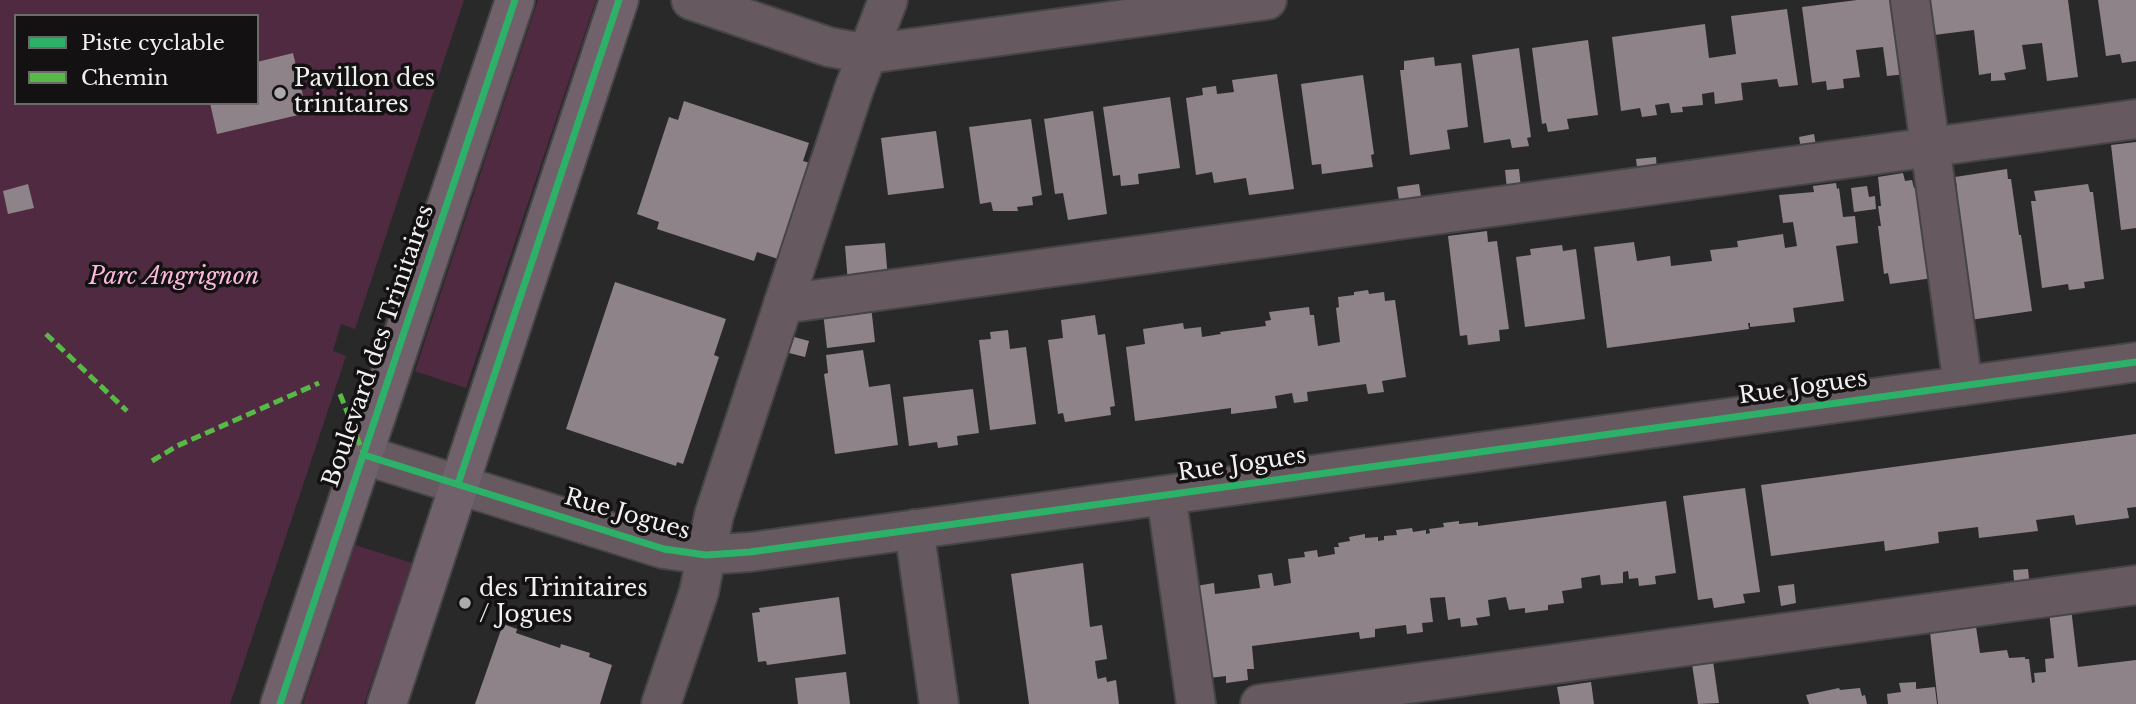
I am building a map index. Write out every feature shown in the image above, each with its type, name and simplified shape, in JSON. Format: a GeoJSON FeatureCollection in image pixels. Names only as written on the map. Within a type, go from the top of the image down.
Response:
{"type":"FeatureCollection","features":[{"type":"Feature","properties":{"kind":"main road","name":"Boulevard des Trinitaires"},"geometry":{"type":"LineString","coordinates":[[280,704],[515,0]]}},
{"type":"Feature","properties":{"kind":"main road"},"geometry":{"type":"LineString","coordinates":[[387,704],[619,0]]}},
{"type":"Feature","properties":{"kind":"street"},"geometry":{"type":"LineString","coordinates":[[691,0],[830,47],[868,54],[1267,0]]}},
{"type":"Feature","properties":{"kind":"street"},"geometry":{"type":"LineString","coordinates":[[661,704],[699,592],[714,515],[854,89],[888,0]]}},
{"type":"Feature","properties":{"kind":"street"},"geometry":{"type":"LineString","coordinates":[[1910,0],[1963,386]]}},
{"type":"Feature","properties":{"kind":"street"},"geometry":{"type":"LineString","coordinates":[[783,304],[2136,119]]}},
{"type":"Feature","properties":{"kind":"street","name":"Rue Jogues"},"geometry":{"type":"LineString","coordinates":[[363,455],[664,549],[706,555],[750,552],[2136,362]]}},
{"type":"Feature","properties":{"kind":"street"},"geometry":{"type":"LineString","coordinates":[[1166,495],[1196,704]]}},
{"type":"Feature","properties":{"kind":"street"},"geometry":{"type":"LineString","coordinates":[[914,529],[939,704]]}},
{"type":"Feature","properties":{"kind":"street"},"geometry":{"type":"LineString","coordinates":[[1260,704],[2136,585]]}},
{"type":"Feature","properties":{"kind":"green space","name":"Parc Angrignon"},"geometry":{"type":"Polygon","coordinates":[[[0,0],[464,0],[355,329],[341,324],[333,351],[346,356],[230,704],[0,704],[0,0]]]}},
{"type":"Feature","properties":{"kind":"green space"},"geometry":{"type":"Polygon","coordinates":[[[538,0],[596,0],[466,388],[415,371],[538,0]]]}},
{"type":"Feature","properties":{"kind":"green space"},"geometry":{"type":"Polygon","coordinates":[[[355,545],[412,563],[364,704],[303,704],[355,545]]]}},
{"type":"Feature","properties":{"kind":"building"},"geometry":{"type":"Polygon","coordinates":[[[1857,0],[1896,0],[1906,74],[1887,76],[1883,47],[1856,50],[1860,77],[1843,79],[1844,88],[1827,90],[1826,81],[1812,83],[1802,7],[1857,0]]]}},
{"type":"Feature","properties":{"kind":"building"},"geometry":{"type":"Polygon","coordinates":[[[1922,0],[2068,0],[2078,77],[2047,81],[2042,43],[2022,45],[2026,69],[2004,73],[2006,80],[1991,81],[1991,73],[1979,75],[1974,30],[1926,36],[1922,0]]]}},
{"type":"Feature","properties":{"kind":"building"},"geometry":{"type":"Polygon","coordinates":[[[2098,0],[2136,0],[2136,61],[2122,63],[2120,54],[2106,56],[2098,0]]]}},
{"type":"Feature","properties":{"kind":"building"},"geometry":{"type":"Polygon","coordinates":[[[1787,9],[1798,85],[1779,87],[1777,79],[1741,83],[1743,100],[1715,104],[1714,92],[1702,94],[1703,105],[1682,107],[1683,112],[1671,113],[1669,103],[1655,105],[1657,115],[1642,117],[1640,108],[1621,111],[1612,37],[1705,24],[1709,58],[1736,54],[1731,16],[1787,9]]]}},
{"type":"Feature","properties":{"kind":"building"},"geometry":{"type":"Polygon","coordinates":[[[1588,40],[1598,115],[1567,119],[1569,129],[1548,132],[1546,123],[1542,124],[1532,48],[1588,40]]]}},
{"type":"Feature","properties":{"kind":"building"},"geometry":{"type":"Polygon","coordinates":[[[1519,48],[1531,137],[1527,138],[1529,146],[1512,148],[1510,139],[1484,143],[1472,55],[1519,48]]]}},
{"type":"Feature","properties":{"kind":"building","name":"Pavillon des trinitaires"},"geometry":{"type":"Polygon","coordinates":[[[293,53],[307,113],[217,134],[210,105],[259,105],[259,62],[293,53]]]}},
{"type":"Feature","properties":{"kind":"building"},"geometry":{"type":"Polygon","coordinates":[[[1434,57],[1435,66],[1461,63],[1468,127],[1447,130],[1450,149],[1410,155],[1400,70],[1404,70],[1404,61],[1434,57]]]}},
{"type":"Feature","properties":{"kind":"building"},"geometry":{"type":"Polygon","coordinates":[[[1277,74],[1294,189],[1249,195],[1246,178],[1214,183],[1212,172],[1196,175],[1186,98],[1203,95],[1202,88],[1216,86],[1217,94],[1234,92],[1232,80],[1277,74]]]}},
{"type":"Feature","properties":{"kind":"building"},"geometry":{"type":"Polygon","coordinates":[[[1363,75],[1374,154],[1371,155],[1373,167],[1322,174],[1321,164],[1312,165],[1301,84],[1363,75]]]}},
{"type":"Feature","properties":{"kind":"building"},"geometry":{"type":"Polygon","coordinates":[[[1170,97],[1180,168],[1138,174],[1139,184],[1121,186],[1120,175],[1113,176],[1103,107],[1170,97]]]}},
{"type":"Feature","properties":{"kind":"building"},"geometry":{"type":"Polygon","coordinates":[[[684,101],[809,143],[803,161],[810,163],[778,259],[757,252],[754,261],[657,229],[659,222],[637,214],[669,117],[678,120],[684,101]]]}},
{"type":"Feature","properties":{"kind":"building"},"geometry":{"type":"Polygon","coordinates":[[[1093,111],[1107,214],[1068,220],[1063,193],[1055,194],[1044,119],[1093,111]]]}},
{"type":"Feature","properties":{"kind":"building"},"geometry":{"type":"Polygon","coordinates":[[[1031,119],[1042,195],[1032,197],[1033,205],[1017,207],[1018,211],[993,211],[991,202],[980,204],[969,127],[1031,119]]]}},
{"type":"Feature","properties":{"kind":"building"},"geometry":{"type":"Polygon","coordinates":[[[936,131],[944,188],[888,195],[881,138],[936,131]]]}},
{"type":"Feature","properties":{"kind":"building"},"geometry":{"type":"Polygon","coordinates":[[[1814,134],[1816,146],[1801,149],[1799,137],[1814,134]]]}},
{"type":"Feature","properties":{"kind":"building"},"geometry":{"type":"Polygon","coordinates":[[[2136,142],[2136,228],[2121,230],[2111,145],[2136,142]]]}},
{"type":"Feature","properties":{"kind":"building"},"geometry":{"type":"Polygon","coordinates":[[[1656,157],[1657,173],[1638,175],[1636,159],[1656,157]]]}},
{"type":"Feature","properties":{"kind":"building"},"geometry":{"type":"Polygon","coordinates":[[[1519,169],[1521,188],[1507,189],[1505,170],[1519,169]]]}},
{"type":"Feature","properties":{"kind":"building"},"geometry":{"type":"Polygon","coordinates":[[[2007,169],[2021,235],[2032,311],[1970,320],[1954,188],[1957,187],[1955,177],[2007,169]]]}},
{"type":"Feature","properties":{"kind":"building"},"geometry":{"type":"Polygon","coordinates":[[[1903,173],[1905,181],[1912,180],[1914,188],[1922,187],[1933,278],[1890,284],[1888,273],[1884,274],[1878,226],[1881,226],[1878,206],[1881,206],[1878,177],[1903,173]]]}},
{"type":"Feature","properties":{"kind":"building"},"geometry":{"type":"Polygon","coordinates":[[[1836,183],[1843,217],[1855,216],[1858,243],[1836,246],[1844,301],[1793,308],[1795,322],[1750,327],[1748,323],[1749,329],[1607,348],[1594,247],[1634,242],[1637,261],[1670,256],[1671,266],[1712,261],[1710,250],[1738,247],[1737,241],[1783,234],[1785,248],[1797,246],[1793,222],[1783,223],[1779,195],[1814,192],[1813,186],[1836,183]]]}},
{"type":"Feature","properties":{"kind":"building"},"geometry":{"type":"Polygon","coordinates":[[[28,184],[34,208],[8,214],[3,191],[28,184]]]}},
{"type":"Feature","properties":{"kind":"building"},"geometry":{"type":"Polygon","coordinates":[[[1419,184],[1422,203],[1400,206],[1397,187],[1419,184]]]}},
{"type":"Feature","properties":{"kind":"building"},"geometry":{"type":"Polygon","coordinates":[[[2088,184],[2090,192],[2093,192],[2104,279],[2084,282],[2085,288],[2069,290],[2068,284],[2042,288],[2031,201],[2036,201],[2034,191],[2088,184]]]}},
{"type":"Feature","properties":{"kind":"building"},"geometry":{"type":"Polygon","coordinates":[[[1867,186],[1869,197],[1875,196],[1876,209],[1854,212],[1851,188],[1867,186]]]}},
{"type":"Feature","properties":{"kind":"building"},"geometry":{"type":"Polygon","coordinates":[[[1487,231],[1488,242],[1497,241],[1509,329],[1499,330],[1500,341],[1468,345],[1467,335],[1460,336],[1448,236],[1487,231]]]}},
{"type":"Feature","properties":{"kind":"building"},"geometry":{"type":"Polygon","coordinates":[[[885,243],[888,280],[848,283],[845,246],[885,243]]]}},
{"type":"Feature","properties":{"kind":"building"},"geometry":{"type":"Polygon","coordinates":[[[1562,245],[1563,251],[1576,249],[1585,319],[1525,327],[1516,257],[1531,255],[1530,249],[1562,245]]]}},
{"type":"Feature","properties":{"kind":"building"},"geometry":{"type":"Polygon","coordinates":[[[615,282],[726,319],[714,355],[719,357],[683,464],[677,462],[676,466],[566,429],[615,282]]]}},
{"type":"Feature","properties":{"kind":"building"},"geometry":{"type":"Polygon","coordinates":[[[1368,290],[1369,294],[1384,292],[1385,301],[1395,300],[1406,377],[1382,381],[1384,392],[1368,394],[1366,384],[1307,392],[1308,401],[1294,403],[1292,393],[1275,396],[1277,408],[1231,414],[1231,408],[1135,421],[1126,347],[1145,344],[1143,329],[1183,323],[1184,329],[1201,327],[1202,337],[1266,326],[1265,321],[1271,320],[1269,312],[1309,307],[1310,315],[1314,315],[1318,346],[1340,342],[1336,308],[1339,307],[1338,297],[1368,290]]]}},
{"type":"Feature","properties":{"kind":"building"},"geometry":{"type":"Polygon","coordinates":[[[871,306],[875,342],[827,348],[823,312],[871,306]]]}},
{"type":"Feature","properties":{"kind":"building"},"geometry":{"type":"Polygon","coordinates":[[[1095,315],[1098,335],[1105,334],[1115,406],[1110,407],[1111,415],[1065,422],[1063,413],[1058,414],[1048,340],[1063,338],[1061,320],[1095,315]]]}},
{"type":"Feature","properties":{"kind":"building"},"geometry":{"type":"Polygon","coordinates":[[[1008,330],[1010,349],[1026,347],[1036,424],[990,430],[979,340],[991,339],[990,332],[1008,330]]]}},
{"type":"Feature","properties":{"kind":"building"},"geometry":{"type":"Polygon","coordinates":[[[794,337],[809,341],[805,357],[789,353],[794,337]]]}},
{"type":"Feature","properties":{"kind":"building"},"geometry":{"type":"Polygon","coordinates":[[[863,350],[869,387],[890,384],[898,445],[835,454],[824,374],[828,373],[826,355],[863,350]]]}},
{"type":"Feature","properties":{"kind":"building"},"geometry":{"type":"Polygon","coordinates":[[[973,389],[979,433],[957,436],[958,445],[938,448],[937,442],[909,446],[903,397],[973,389]]]}},
{"type":"Feature","properties":{"kind":"building"},"geometry":{"type":"Polygon","coordinates":[[[2136,434],[2136,507],[2127,508],[2129,518],[2076,525],[2074,515],[2036,520],[2038,531],[1979,538],[1978,527],[1938,532],[1939,543],[1885,551],[1884,541],[1771,556],[1761,485],[2136,434]]]}},
{"type":"Feature","properties":{"kind":"building"},"geometry":{"type":"Polygon","coordinates":[[[1745,488],[1760,592],[1743,594],[1745,603],[1714,608],[1712,598],[1698,600],[1683,496],[1745,488]]]}},
{"type":"Feature","properties":{"kind":"building"},"geometry":{"type":"Polygon","coordinates":[[[1666,501],[1676,573],[1655,576],[1656,584],[1639,586],[1638,578],[1629,579],[1628,571],[1623,572],[1623,583],[1601,585],[1600,575],[1581,578],[1582,588],[1562,591],[1564,603],[1548,605],[1548,610],[1525,613],[1525,608],[1509,610],[1506,597],[1488,600],[1490,616],[1476,618],[1478,625],[1461,627],[1460,618],[1448,620],[1445,597],[1430,598],[1433,622],[1422,623],[1423,632],[1407,634],[1406,625],[1375,629],[1375,637],[1360,639],[1359,632],[1252,646],[1254,669],[1247,669],[1248,680],[1226,683],[1226,676],[1209,678],[1196,586],[1214,583],[1215,594],[1260,588],[1258,575],[1272,573],[1274,586],[1291,583],[1288,559],[1305,557],[1304,552],[1317,550],[1318,557],[1335,554],[1334,547],[1339,547],[1338,543],[1350,541],[1349,537],[1365,534],[1365,538],[1378,537],[1378,541],[1384,540],[1384,536],[1397,535],[1396,530],[1412,528],[1413,532],[1426,530],[1426,534],[1430,533],[1429,529],[1444,527],[1443,523],[1478,522],[1478,526],[1666,501]]]}},
{"type":"Feature","properties":{"kind":"building"},"geometry":{"type":"Polygon","coordinates":[[[1083,563],[1090,627],[1102,625],[1107,659],[1095,661],[1097,676],[1098,679],[1106,677],[1107,682],[1116,680],[1119,704],[1029,704],[1011,574],[1083,563]]]}},
{"type":"Feature","properties":{"kind":"building"},"geometry":{"type":"Polygon","coordinates":[[[2028,569],[2030,588],[2015,590],[2013,570],[2028,569]]]}},
{"type":"Feature","properties":{"kind":"building"},"geometry":{"type":"Polygon","coordinates":[[[1794,584],[1796,603],[1781,606],[1778,586],[1794,584]]]}},
{"type":"Feature","properties":{"kind":"building"},"geometry":{"type":"Polygon","coordinates":[[[839,597],[846,654],[767,665],[766,661],[758,662],[752,613],[760,612],[759,608],[839,597]]]}},
{"type":"Feature","properties":{"kind":"building"},"geometry":{"type":"Polygon","coordinates":[[[2071,608],[2078,667],[2136,660],[2136,704],[1938,704],[1930,632],[1962,628],[1961,621],[1975,620],[1980,653],[2007,650],[2009,658],[2029,659],[2032,683],[2035,682],[2034,673],[2046,672],[2045,659],[2054,658],[2049,611],[2071,608]]]}},
{"type":"Feature","properties":{"kind":"building"},"geometry":{"type":"Polygon","coordinates":[[[503,624],[517,629],[516,633],[560,648],[561,644],[590,653],[589,657],[612,665],[600,704],[475,704],[503,624]]]}},
{"type":"Feature","properties":{"kind":"building"},"geometry":{"type":"Polygon","coordinates":[[[1713,661],[1719,703],[1698,704],[1692,664],[1713,661]]]}},
{"type":"Feature","properties":{"kind":"building"},"geometry":{"type":"Polygon","coordinates":[[[846,672],[850,704],[798,704],[795,678],[846,672]]]}},
{"type":"Feature","properties":{"kind":"building"},"geometry":{"type":"Polygon","coordinates":[[[1591,682],[1594,704],[1560,704],[1557,687],[1591,682]]]}},
{"type":"Feature","properties":{"kind":"building"},"geometry":{"type":"Polygon","coordinates":[[[1916,682],[1916,689],[1935,687],[1937,704],[1888,704],[1887,694],[1901,692],[1899,683],[1916,682]]]}},
{"type":"Feature","properties":{"kind":"building"},"geometry":{"type":"Polygon","coordinates":[[[1839,688],[1860,688],[1867,704],[1809,704],[1806,695],[1839,688]]]}},
{"type":"Feature","properties":{"kind":"marked path"},"geometry":{"type":"LineString","coordinates":[[46,334],[127,411]]}},
{"type":"Feature","properties":{"kind":"marked path"},"geometry":{"type":"LineString","coordinates":[[152,461],[177,446],[319,383]]}},
{"type":"Feature","properties":{"kind":"marked path"},"geometry":{"type":"LineString","coordinates":[[340,394],[364,455]]}},
{"type":"Feature","properties":{"kind":"cycle path"},"geometry":{"type":"LineString","coordinates":[[280,704],[515,0]]}},
{"type":"Feature","properties":{"kind":"cycle path"},"geometry":{"type":"LineString","coordinates":[[458,484],[619,0]]}},
{"type":"Feature","properties":{"kind":"cycle path"},"geometry":{"type":"LineString","coordinates":[[364,455],[664,549],[706,555],[750,552],[2136,362]]}},
{"type":"Feature","properties":{"kind":"place","name":"Pavillon des trinitaires"},"geometry":{"type":"Point","coordinates":[280,93]}},
{"type":"Feature","properties":{"kind":"place","name":"des Trinitaires / Jogues"},"geometry":{"type":"Point","coordinates":[465,603]}}]}
